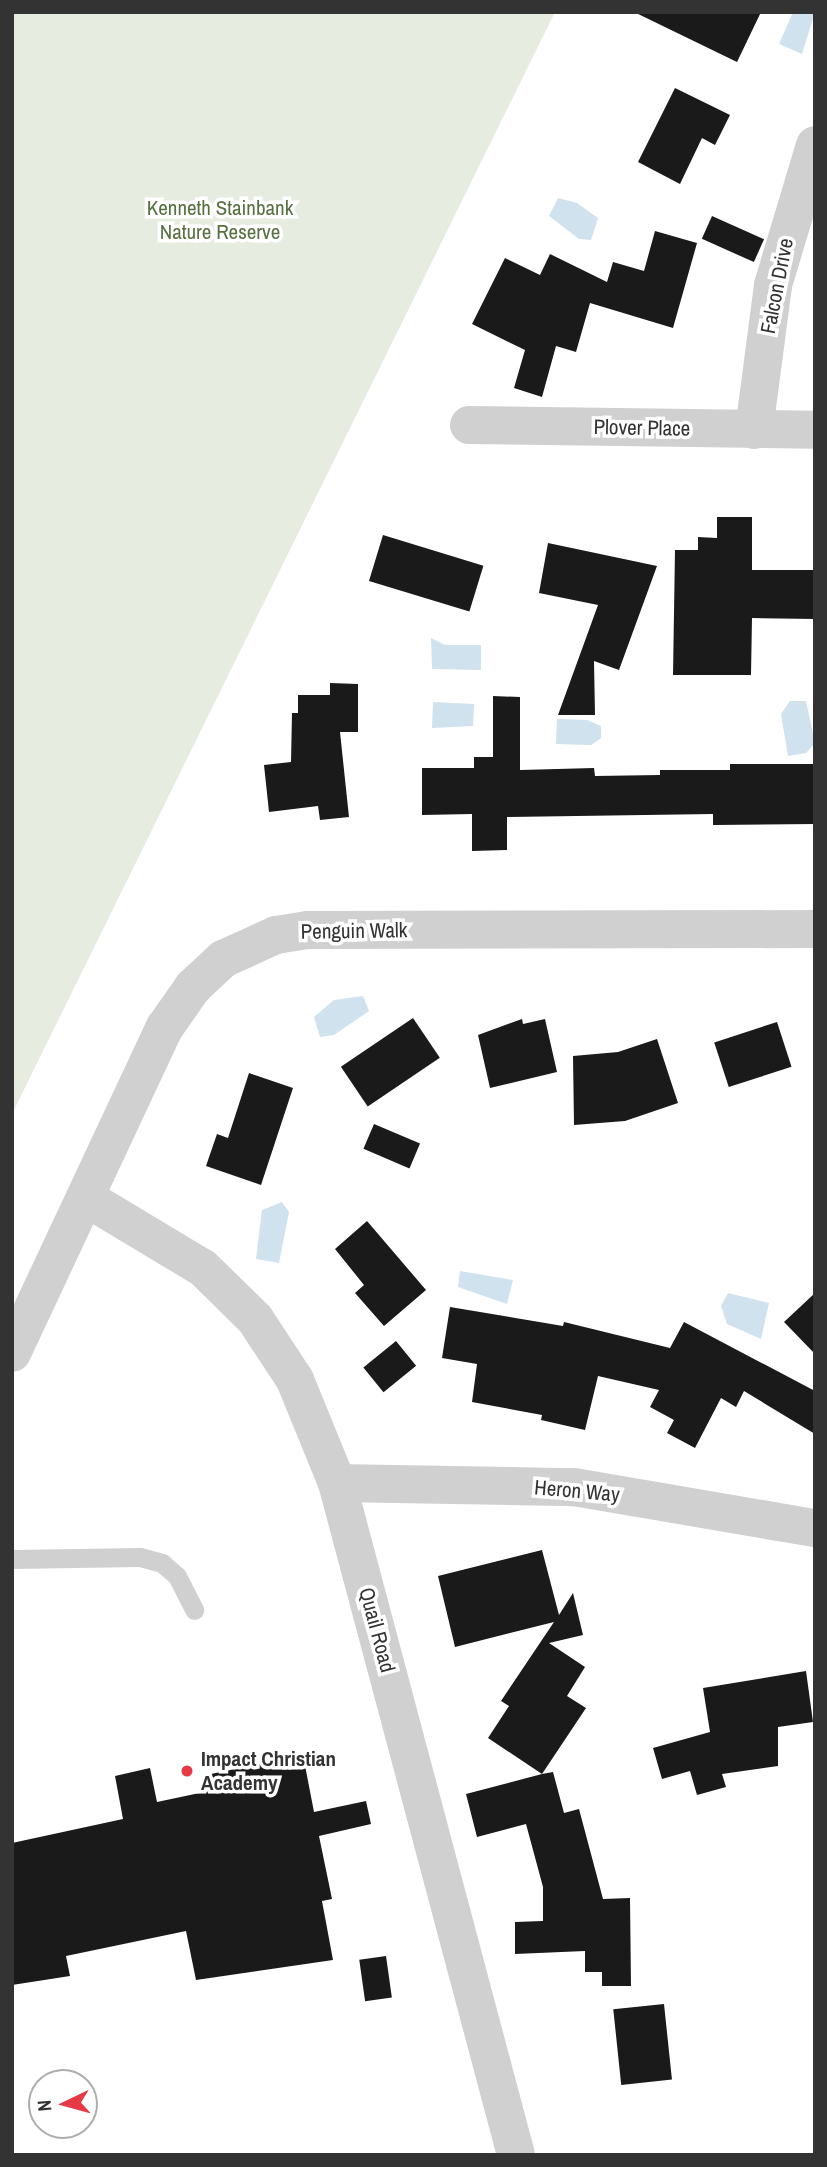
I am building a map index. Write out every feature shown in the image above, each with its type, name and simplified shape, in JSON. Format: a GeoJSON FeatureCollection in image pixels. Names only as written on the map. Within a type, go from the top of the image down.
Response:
{"type":"FeatureCollection","features":[{"type":"Feature","properties":{"kind":"street","name":"Falcon Drive"},"geometry":{"type":"LineString","coordinates":[[754,430],[773,285],[815,145]]}},
{"type":"Feature","properties":{"kind":"street","name":"Plover Place"},"geometry":{"type":"LineString","coordinates":[[469,425],[815,430]]}},
{"type":"Feature","properties":{"kind":"street","name":"Penguin Walk"},"geometry":{"type":"LineString","coordinates":[[12,1353],[88,1199],[165,1027],[193,987],[223,959],[276,934],[321,930],[815,929]]}},
{"type":"Feature","properties":{"kind":"street","name":"Quail Road"},"geometry":{"type":"LineString","coordinates":[[88,1199],[203,1268],[255,1319],[295,1380],[337,1483],[516,2155]]}},
{"type":"Feature","properties":{"kind":"street","name":"Heron Way"},"geometry":{"type":"LineString","coordinates":[[337,1483],[574,1487],[815,1528]]}},
{"type":"Feature","properties":{"kind":"lane"},"geometry":{"type":"LineString","coordinates":[[12,1559],[140,1557],[162,1563],[177,1576],[194,1610]]}},
{"type":"Feature","properties":{"kind":"green space","name":"Kenneth Stainbank Nature Reserve"},"geometry":{"type":"Polygon","coordinates":[[[12,12],[555,12],[12,1114],[12,12]]]}},
{"type":"Feature","properties":{"kind":"water"},"geometry":{"type":"Polygon","coordinates":[[[793,12],[815,12],[802,54],[779,44],[793,12]]]}},
{"type":"Feature","properties":{"kind":"water"},"geometry":{"type":"Polygon","coordinates":[[[558,198],[577,203],[598,218],[591,240],[579,239],[549,216],[558,198]]]}},
{"type":"Feature","properties":{"kind":"water"},"geometry":{"type":"Polygon","coordinates":[[[431,638],[445,645],[481,645],[481,670],[432,669],[431,638]]]}},
{"type":"Feature","properties":{"kind":"water"},"geometry":{"type":"Polygon","coordinates":[[[790,701],[806,701],[815,743],[806,753],[788,756],[781,714],[790,701]]]}},
{"type":"Feature","properties":{"kind":"water"},"geometry":{"type":"Polygon","coordinates":[[[433,702],[474,704],[473,726],[432,728],[433,702]]]}},
{"type":"Feature","properties":{"kind":"water"},"geometry":{"type":"Polygon","coordinates":[[[557,719],[587,720],[601,726],[601,738],[591,745],[556,744],[557,719]]]}},
{"type":"Feature","properties":{"kind":"water"},"geometry":{"type":"Polygon","coordinates":[[[363,996],[369,1011],[334,1035],[320,1037],[314,1017],[334,1000],[363,996]]]}},
{"type":"Feature","properties":{"kind":"water"},"geometry":{"type":"Polygon","coordinates":[[[282,1202],[289,1212],[279,1263],[256,1259],[262,1210],[282,1202]]]}},
{"type":"Feature","properties":{"kind":"water"},"geometry":{"type":"Polygon","coordinates":[[[460,1271],[513,1280],[507,1304],[458,1287],[460,1271]]]}},
{"type":"Feature","properties":{"kind":"water"},"geometry":{"type":"Polygon","coordinates":[[[728,1293],[769,1303],[761,1339],[727,1324],[721,1306],[728,1293]]]}},
{"type":"Feature","properties":{"kind":"building"},"geometry":{"type":"Polygon","coordinates":[[[634,12],[761,12],[737,62],[634,12]]]}},
{"type":"Feature","properties":{"kind":"building"},"geometry":{"type":"Polygon","coordinates":[[[675,88],[730,115],[715,145],[702,138],[680,184],[638,162],[675,88]]]}},
{"type":"Feature","properties":{"kind":"building"},"geometry":{"type":"Polygon","coordinates":[[[712,216],[764,239],[754,262],[702,239],[712,216]]]}},
{"type":"Feature","properties":{"kind":"building"},"geometry":{"type":"Polygon","coordinates":[[[655,231],[697,243],[673,328],[590,303],[576,352],[556,346],[542,397],[514,388],[525,350],[472,324],[505,258],[540,275],[550,254],[607,282],[613,262],[644,271],[655,231]]]}},
{"type":"Feature","properties":{"kind":"building"},"geometry":{"type":"Polygon","coordinates":[[[717,517],[752,517],[752,570],[815,570],[815,619],[752,618],[751,675],[673,675],[675,550],[698,550],[698,537],[717,538],[717,517]]]}},
{"type":"Feature","properties":{"kind":"building"},"geometry":{"type":"Polygon","coordinates":[[[383,535],[483,566],[469,612],[369,581],[383,535]]]}},
{"type":"Feature","properties":{"kind":"building"},"geometry":{"type":"Polygon","coordinates":[[[548,543],[657,566],[619,670],[594,661],[595,715],[558,715],[598,605],[539,593],[548,543]]]}},
{"type":"Feature","properties":{"kind":"building"},"geometry":{"type":"Polygon","coordinates":[[[330,683],[358,684],[358,732],[340,732],[349,817],[320,820],[318,806],[269,812],[264,765],[291,762],[292,713],[298,713],[298,695],[330,695],[330,683]]]}},
{"type":"Feature","properties":{"kind":"building"},"geometry":{"type":"Polygon","coordinates":[[[493,696],[520,697],[520,770],[594,768],[595,776],[660,775],[660,770],[730,770],[730,764],[815,764],[815,824],[713,825],[713,814],[507,817],[507,850],[472,851],[472,814],[422,815],[422,768],[474,768],[474,757],[493,757],[493,696]]]}},
{"type":"Feature","properties":{"kind":"building"},"geometry":{"type":"Polygon","coordinates":[[[413,1018],[440,1058],[368,1106],[341,1067],[413,1018]]]}},
{"type":"Feature","properties":{"kind":"building"},"geometry":{"type":"Polygon","coordinates":[[[522,1019],[523,1024],[545,1019],[557,1072],[490,1088],[478,1035],[522,1019]]]}},
{"type":"Feature","properties":{"kind":"building"},"geometry":{"type":"Polygon","coordinates":[[[777,1022],[792,1067],[729,1087],[714,1042],[777,1022]]]}},
{"type":"Feature","properties":{"kind":"building"},"geometry":{"type":"Polygon","coordinates":[[[657,1039],[678,1103],[625,1121],[574,1125],[573,1056],[618,1052],[657,1039]]]}},
{"type":"Feature","properties":{"kind":"building"},"geometry":{"type":"Polygon","coordinates":[[[249,1073],[293,1088],[261,1185],[206,1166],[217,1134],[228,1138],[249,1073]]]}},
{"type":"Feature","properties":{"kind":"building"},"geometry":{"type":"Polygon","coordinates":[[[374,1124],[420,1144],[409,1168],[363,1149],[374,1124]]]}},
{"type":"Feature","properties":{"kind":"building"},"geometry":{"type":"Polygon","coordinates":[[[367,1221],[426,1290],[384,1326],[355,1293],[364,1285],[335,1249],[367,1221]]]}},
{"type":"Feature","properties":{"kind":"building"},"geometry":{"type":"Polygon","coordinates":[[[815,1293],[815,1354],[784,1322],[815,1293]]]}},
{"type":"Feature","properties":{"kind":"building"},"geometry":{"type":"Polygon","coordinates":[[[450,1307],[563,1326],[564,1322],[670,1348],[684,1322],[815,1391],[815,1434],[744,1391],[736,1407],[721,1398],[695,1448],[667,1433],[674,1420],[650,1407],[659,1390],[598,1376],[585,1430],[541,1420],[542,1415],[472,1402],[477,1364],[442,1358],[450,1307]]]}},
{"type":"Feature","properties":{"kind":"building"},"geometry":{"type":"Polygon","coordinates":[[[396,1341],[416,1366],[383,1392],[363,1367],[396,1341]]]}},
{"type":"Feature","properties":{"kind":"building"},"geometry":{"type":"Polygon","coordinates":[[[542,1550],[559,1615],[573,1593],[583,1635],[549,1643],[585,1667],[567,1696],[586,1708],[542,1774],[488,1738],[509,1706],[501,1701],[554,1622],[455,1647],[438,1576],[542,1550]]]}},
{"type":"Feature","properties":{"kind":"building"},"geometry":{"type":"Polygon","coordinates":[[[806,1671],[813,1722],[778,1727],[778,1766],[722,1774],[726,1787],[697,1795],[690,1771],[662,1779],[653,1748],[710,1732],[703,1688],[806,1671]]]}},
{"type":"Feature","properties":{"kind":"building"},"geometry":{"type":"Polygon","coordinates":[[[303,1755],[314,1812],[366,1801],[371,1824],[319,1836],[332,1899],[322,1901],[333,1960],[196,1980],[186,1931],[66,1956],[70,1976],[12,1985],[12,1843],[123,1819],[115,1776],[150,1768],[157,1802],[209,1791],[206,1775],[303,1755]]]}},
{"type":"Feature","properties":{"kind":"building"},"geometry":{"type":"Polygon","coordinates":[[[553,1772],[564,1813],[579,1809],[603,1899],[630,1898],[631,1986],[602,1986],[602,1972],[585,1972],[585,1951],[515,1954],[515,1922],[543,1921],[543,1887],[526,1824],[477,1837],[466,1794],[553,1772]]]}},
{"type":"Feature","properties":{"kind":"building"},"geometry":{"type":"Polygon","coordinates":[[[386,1956],[392,1998],[365,2001],[359,1960],[386,1956]]]}},
{"type":"Feature","properties":{"kind":"building"},"geometry":{"type":"Polygon","coordinates":[[[664,2004],[672,2080],[621,2085],[613,2009],[664,2004]]]}},
{"type":"Feature","properties":{"kind":"place","name":"Impact Christian Academy"},"geometry":{"type":"Point","coordinates":[187,1771]}}]}
